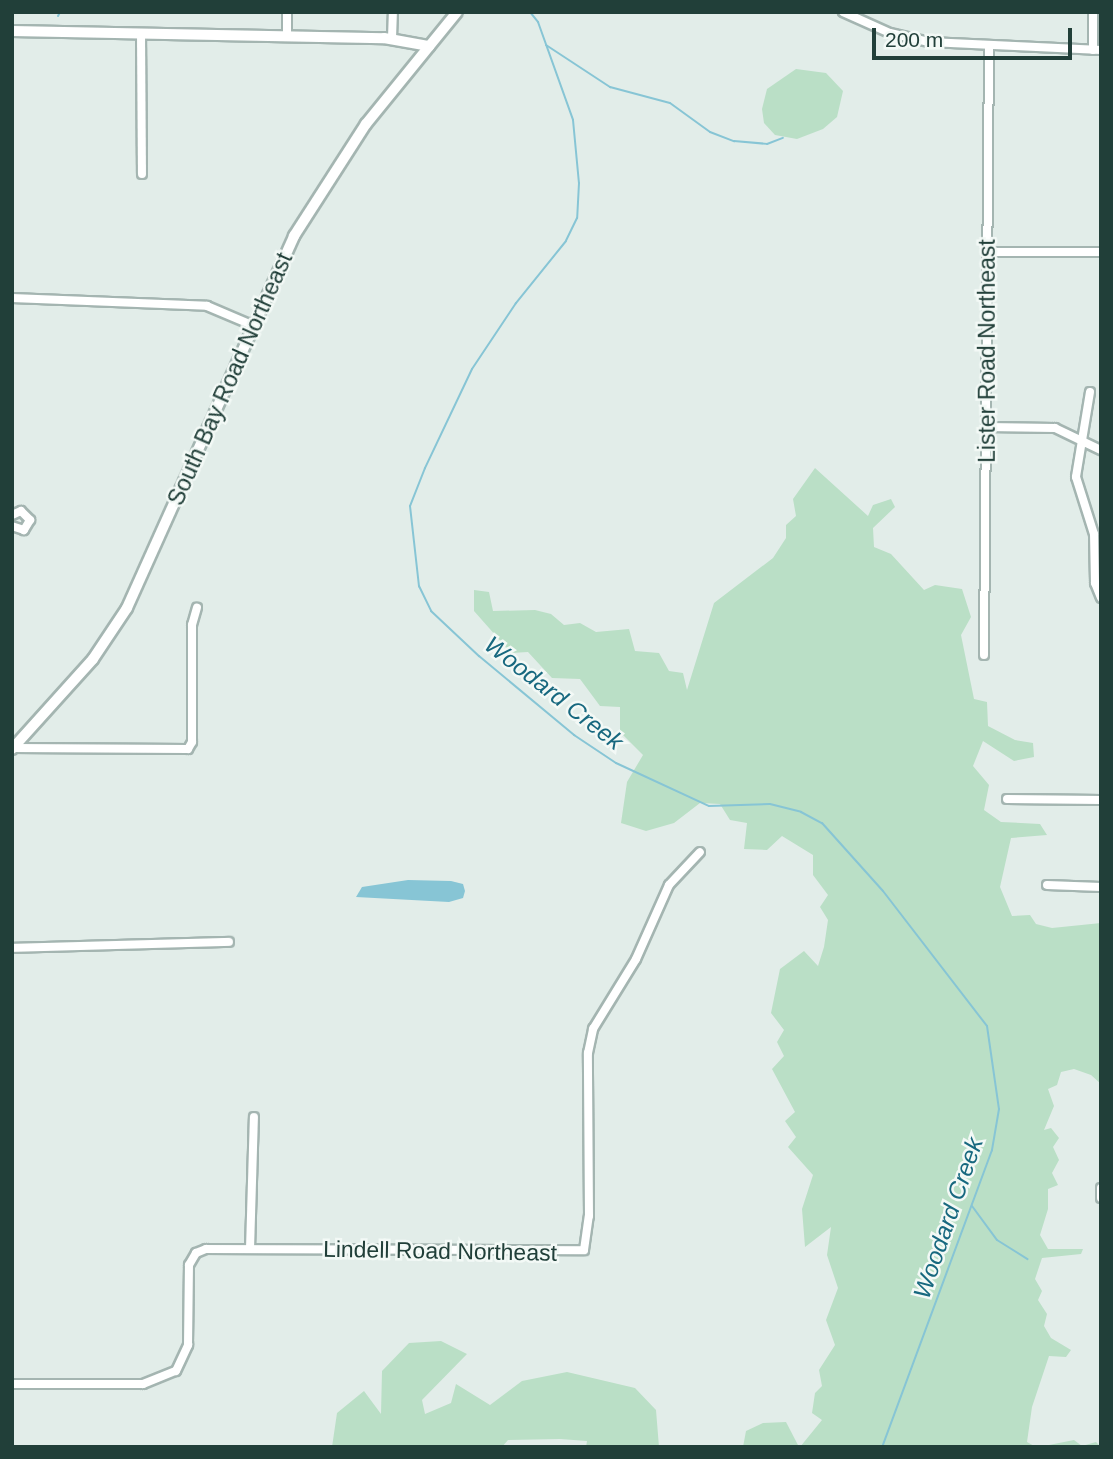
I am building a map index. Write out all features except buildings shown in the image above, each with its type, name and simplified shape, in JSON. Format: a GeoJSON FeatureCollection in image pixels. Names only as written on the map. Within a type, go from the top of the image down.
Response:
{"type":"FeatureCollection","features":[{"type":"Feature","properties":{"kind":"street"},"geometry":{"type":"LineString","coordinates":[[287,12],[287,37]]}},
{"type":"Feature","properties":{"kind":"street"},"geometry":{"type":"LineString","coordinates":[[392,38],[393,12]]}},
{"type":"Feature","properties":{"kind":"street","name":"South Bay Road Northeast"},"geometry":{"type":"LineString","coordinates":[[13,749],[93,659],[127,607],[252,325],[294,236],[329,177],[457,12]]}},
{"type":"Feature","properties":{"kind":"street"},"geometry":{"type":"LineString","coordinates":[[843,12],[902,37],[989,48],[1097,50],[1093,12]]}},
{"type":"Feature","properties":{"kind":"street"},"geometry":{"type":"LineString","coordinates":[[12,31],[392,38],[429,46]]}},
{"type":"Feature","properties":{"kind":"street"},"geometry":{"type":"LineString","coordinates":[[141,33],[142,174]]}},
{"type":"Feature","properties":{"kind":"street","name":"Lister Road Northeast"},"geometry":{"type":"LineString","coordinates":[[984,655],[989,48]]}},
{"type":"Feature","properties":{"kind":"street"},"geometry":{"type":"LineString","coordinates":[[987,252],[1101,252]]}},
{"type":"Feature","properties":{"kind":"street"},"geometry":{"type":"LineString","coordinates":[[12,298],[199,305],[252,325]]}},
{"type":"Feature","properties":{"kind":"street"},"geometry":{"type":"LineString","coordinates":[[1090,392],[1082,440],[1078,493],[1094,534],[1095,583],[1100,598]]}},
{"type":"Feature","properties":{"kind":"street"},"geometry":{"type":"LineString","coordinates":[[987,427],[1048,427],[1101,450]]}},
{"type":"Feature","properties":{"kind":"street"},"geometry":{"type":"LineString","coordinates":[[12,515],[21,511],[30,520],[24,530],[12,526]]}},
{"type":"Feature","properties":{"kind":"street"},"geometry":{"type":"LineString","coordinates":[[13,749],[188,749],[192,742],[192,625],[197,608]]}},
{"type":"Feature","properties":{"kind":"street"},"geometry":{"type":"LineString","coordinates":[[1007,799],[1101,800]]}},
{"type":"Feature","properties":{"kind":"street","name":"Lindell Road Northeast"},"geometry":{"type":"LineString","coordinates":[[12,1384],[143,1384],[170,1375],[180,1365],[188,1345],[191,1260],[206,1249],[584,1250],[591,1038],[603,1010],[636,959],[669,885],[700,852]]}},
{"type":"Feature","properties":{"kind":"street"},"geometry":{"type":"LineString","coordinates":[[1047,885],[1101,887]]}},
{"type":"Feature","properties":{"kind":"street"},"geometry":{"type":"LineString","coordinates":[[12,948],[229,943]]}},
{"type":"Feature","properties":{"kind":"street"},"geometry":{"type":"LineString","coordinates":[[250,1249],[254,1117]]}},
{"type":"Feature","properties":{"kind":"street"},"geometry":{"type":"LineString","coordinates":[[1101,1188],[1101,1198]]}},
{"type":"Feature","properties":{"kind":"green space"},"geometry":{"type":"Polygon","coordinates":[[[796,69],[826,73],[843,91],[837,117],[823,129],[797,139],[775,135],[764,123],[762,109],[767,89],[796,69]]]}},
{"type":"Feature","properties":{"kind":"green space"},"geometry":{"type":"Polygon","coordinates":[[[815,468],[868,516],[873,505],[891,499],[895,507],[873,528],[874,547],[891,554],[924,590],[935,585],[962,589],[971,617],[961,635],[974,699],[987,702],[988,726],[1015,740],[1033,743],[1034,757],[1014,761],[983,741],[973,766],[989,785],[984,810],[1001,822],[1040,824],[1047,835],[1011,838],[1000,887],[1012,916],[1030,915],[1036,924],[1052,928],[1101,923],[1101,1084],[1091,1075],[1074,1069],[1061,1072],[1057,1085],[1048,1089],[1054,1106],[1044,1130],[1051,1128],[1059,1138],[1053,1147],[1059,1160],[1052,1173],[1058,1185],[1048,1189],[1048,1209],[1040,1235],[1048,1249],[1083,1249],[1081,1254],[1042,1258],[1035,1279],[1042,1291],[1038,1300],[1047,1314],[1044,1326],[1051,1338],[1071,1350],[1066,1357],[1049,1356],[1032,1407],[1027,1442],[1036,1447],[800,1447],[822,1420],[812,1413],[815,1393],[822,1386],[819,1370],[835,1345],[826,1320],[838,1288],[827,1255],[831,1227],[805,1247],[802,1209],[813,1175],[788,1147],[796,1137],[785,1121],[795,1112],[772,1069],[784,1056],[777,1042],[784,1030],[771,1013],[780,969],[804,951],[818,966],[824,947],[828,920],[820,907],[828,895],[813,875],[813,855],[782,836],[767,850],[744,849],[747,823],[730,820],[720,804],[700,803],[674,823],[646,831],[621,823],[627,782],[643,755],[620,732],[620,707],[600,706],[580,679],[552,678],[528,652],[511,653],[474,611],[474,590],[489,592],[493,611],[535,610],[551,614],[564,625],[580,623],[596,632],[629,629],[635,651],[659,653],[669,671],[683,673],[687,690],[714,603],[773,558],[786,538],[786,525],[796,516],[793,499],[815,468]]]}},
{"type":"Feature","properties":{"kind":"green space"},"geometry":{"type":"Polygon","coordinates":[[[441,1341],[467,1354],[422,1400],[425,1414],[451,1403],[456,1384],[490,1405],[522,1381],[567,1372],[635,1388],[656,1410],[659,1447],[586,1447],[587,1441],[560,1439],[508,1440],[502,1447],[332,1447],[337,1413],[364,1391],[381,1414],[382,1371],[409,1343],[441,1341]]]}},
{"type":"Feature","properties":{"kind":"green space"},"geometry":{"type":"Polygon","coordinates":[[[786,1422],[799,1447],[743,1447],[746,1431],[763,1423],[786,1422]]]}},
{"type":"Feature","properties":{"kind":"green space"},"geometry":{"type":"Polygon","coordinates":[[[1074,1440],[1082,1446],[1096,1442],[1101,1447],[1039,1447],[1074,1440]]]}},
{"type":"Feature","properties":{"kind":"water"},"geometry":{"type":"Polygon","coordinates":[[[408,880],[451,881],[463,884],[465,891],[463,898],[449,902],[356,897],[362,887],[408,880]]]}},
{"type":"Feature","properties":{"kind":"waterway"},"geometry":{"type":"LineString","coordinates":[[58,16],[60,12]]}},
{"type":"Feature","properties":{"kind":"waterway","name":"Woodard Creek"},"geometry":{"type":"LineString","coordinates":[[530,12],[538,22],[573,120],[579,183],[577,218],[566,241],[516,303],[472,369],[425,468],[410,506],[419,586],[431,611],[479,656],[574,735],[616,763],[709,806],[770,804],[801,812],[822,823],[883,891],[987,1026],[999,1109],[992,1150],[882,1447]]}},
{"type":"Feature","properties":{"kind":"waterway"},"geometry":{"type":"LineString","coordinates":[[546,45],[610,87],[670,103],[710,132],[734,141],[767,144],[783,138]]}},
{"type":"Feature","properties":{"kind":"waterway"},"geometry":{"type":"LineString","coordinates":[[972,1206],[997,1240],[1028,1259]]}}]}
